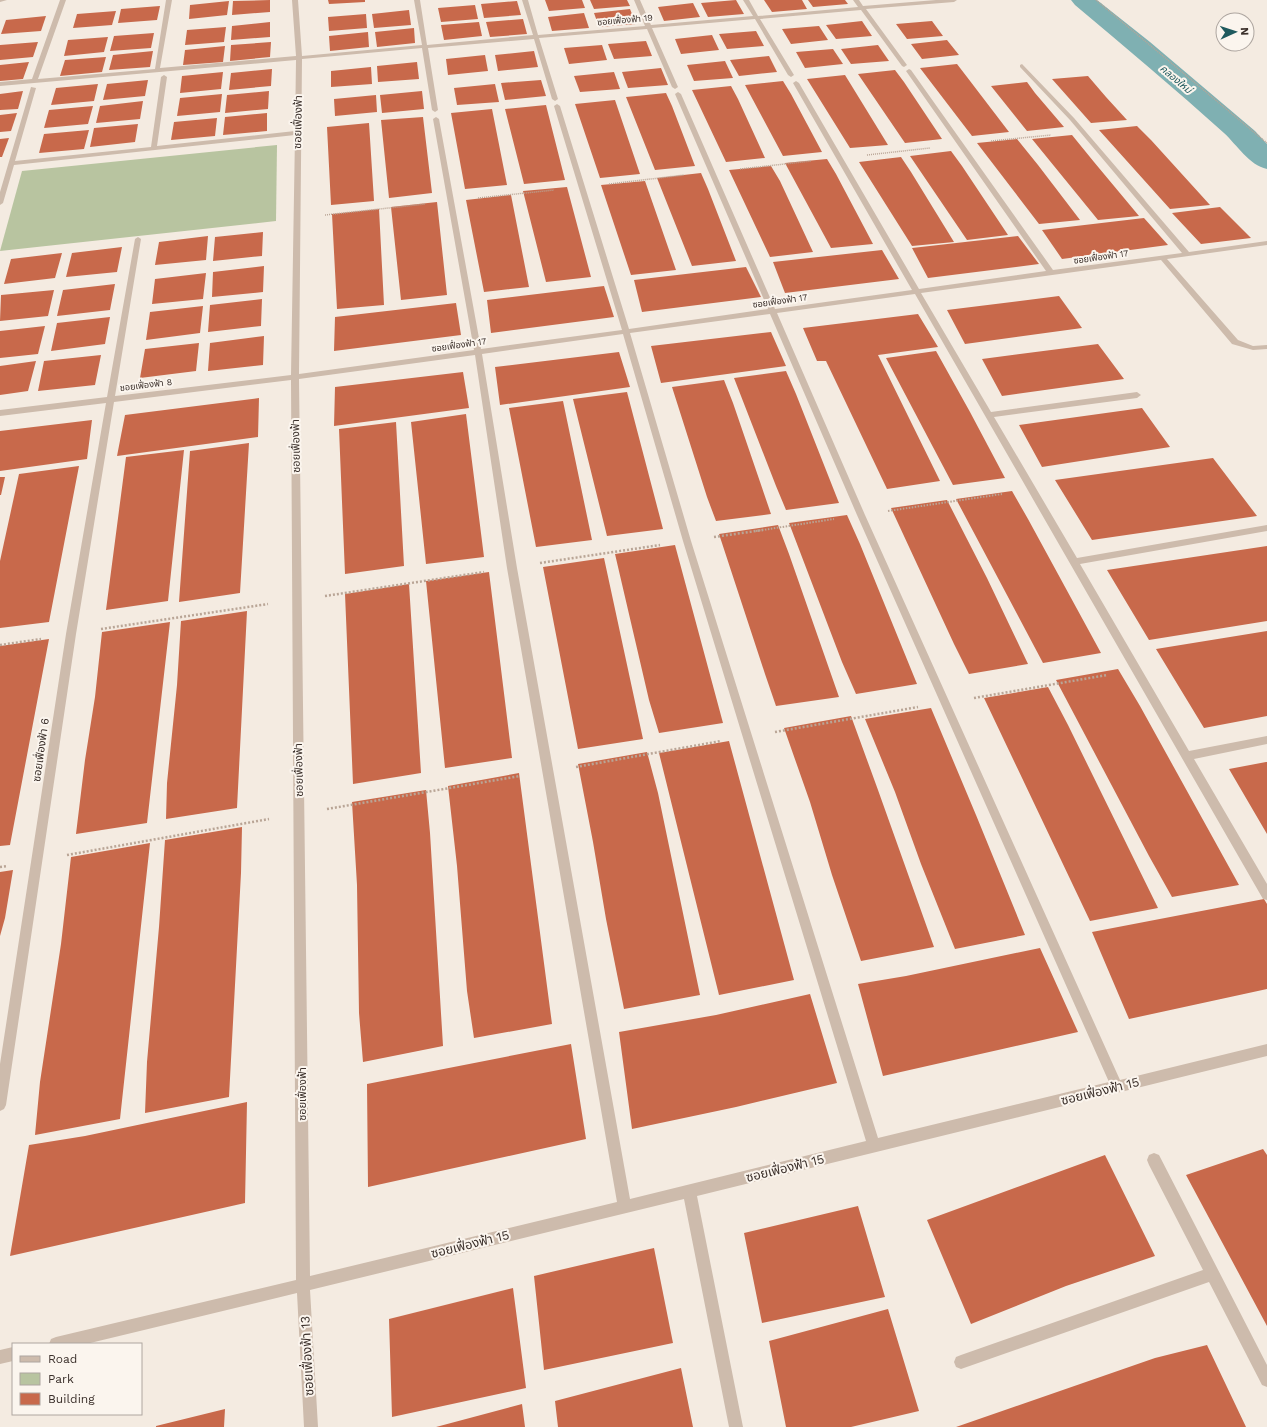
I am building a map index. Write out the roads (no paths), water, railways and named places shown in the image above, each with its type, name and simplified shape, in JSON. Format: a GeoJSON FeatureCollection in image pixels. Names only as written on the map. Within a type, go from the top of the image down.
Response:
{"type":"FeatureCollection","features":[{"type":"Feature","properties":{"kind":"street"},"geometry":{"type":"LineString","coordinates":[[34,81],[63,0]]}},
{"type":"Feature","properties":{"kind":"street"},"geometry":{"type":"LineString","coordinates":[[157,70],[168,0]]}},
{"type":"Feature","properties":{"kind":"street","name":"ซอยเฟื่องฟ้า"},"geometry":{"type":"LineString","coordinates":[[295,0],[299,58],[295,377],[303,1285]]}},
{"type":"Feature","properties":{"kind":"street"},"geometry":{"type":"LineString","coordinates":[[417,0],[478,352],[512,568],[625,1207]]}},
{"type":"Feature","properties":{"kind":"street"},"geometry":{"type":"LineString","coordinates":[[525,0],[626,331],[687,541],[874,1146]]}},
{"type":"Feature","properties":{"kind":"street"},"geometry":{"type":"LineString","coordinates":[[637,0],[772,311],[1117,1087]]}},
{"type":"Feature","properties":{"kind":"street"},"geometry":{"type":"LineString","coordinates":[[746,0],[791,74]]}},
{"type":"Feature","properties":{"kind":"street"},"geometry":{"type":"LineString","coordinates":[[856,0],[904,65]]}},
{"type":"Feature","properties":{"kind":"street","name":"ซอยเฟื่องฟ้า 19"},"geometry":{"type":"LineString","coordinates":[[0,84],[954,0]]}},
{"type":"Feature","properties":{"kind":"street"},"geometry":{"type":"LineString","coordinates":[[1022,66],[1072,119],[1187,254]]}},
{"type":"Feature","properties":{"kind":"street"},"geometry":{"type":"LineString","coordinates":[[909,72],[1051,273]]}},
{"type":"Feature","properties":{"kind":"street"},"geometry":{"type":"LineString","coordinates":[[154,148],[164,77]]}},
{"type":"Feature","properties":{"kind":"street"},"geometry":{"type":"LineString","coordinates":[[796,83],[991,415],[1074,562],[1188,756],[1267,895]]}},
{"type":"Feature","properties":{"kind":"street"},"geometry":{"type":"LineString","coordinates":[[0,203],[33,88]]}},
{"type":"Feature","properties":{"kind":"street"},"geometry":{"type":"LineString","coordinates":[[12,163],[297,133]]}},
{"type":"Feature","properties":{"kind":"street","name":"ซอยเฟื่องฟ้า 6"},"geometry":{"type":"LineString","coordinates":[[0,1105],[71,634],[138,239]]}},
{"type":"Feature","properties":{"kind":"street","name":"ซอยเฟื่องฟ้า 17"},"geometry":{"type":"LineString","coordinates":[[295,377],[1267,243]]}},
{"type":"Feature","properties":{"kind":"street"},"geometry":{"type":"LineString","coordinates":[[1162,257],[1235,342],[1253,348],[1267,347]]}},
{"type":"Feature","properties":{"kind":"street","name":"ซอยเฟื่องฟ้า 8"},"geometry":{"type":"LineString","coordinates":[[0,413],[295,377]]}},
{"type":"Feature","properties":{"kind":"street"},"geometry":{"type":"LineString","coordinates":[[991,415],[1137,395]]}},
{"type":"Feature","properties":{"kind":"street"},"geometry":{"type":"LineString","coordinates":[[1074,562],[1267,528]]}},
{"type":"Feature","properties":{"kind":"street"},"geometry":{"type":"LineString","coordinates":[[1188,756],[1267,740]]}},
{"type":"Feature","properties":{"kind":"street","name":"ซอยเฟื่องฟ้า 15"},"geometry":{"type":"LineString","coordinates":[[303,1285],[1267,1050]]}},
{"type":"Feature","properties":{"kind":"street"},"geometry":{"type":"LineString","coordinates":[[1154,1160],[1267,1380]]}},
{"type":"Feature","properties":{"kind":"street"},"geometry":{"type":"LineString","coordinates":[[689,1191],[736,1427]]}},
{"type":"Feature","properties":{"kind":"street"},"geometry":{"type":"LineString","coordinates":[[961,1362],[1212,1274]]}},
{"type":"Feature","properties":{"kind":"street"},"geometry":{"type":"LineString","coordinates":[[60,1343],[303,1285]]}},
{"type":"Feature","properties":{"kind":"street","name":"ซอยเฟื่องฟ้า 13"},"geometry":{"type":"LineString","coordinates":[[303,1285],[311,1427]]}},
{"type":"Feature","properties":{"kind":"street"},"geometry":{"type":"LineString","coordinates":[[0,1357],[12,1354]]}},
{"type":"Feature","properties":{"kind":"waterway","name":"คลองใหม่"},"geometry":{"type":"LineString","coordinates":[[1083,0],[1141,47],[1245,137],[1267,161]]}}]}
